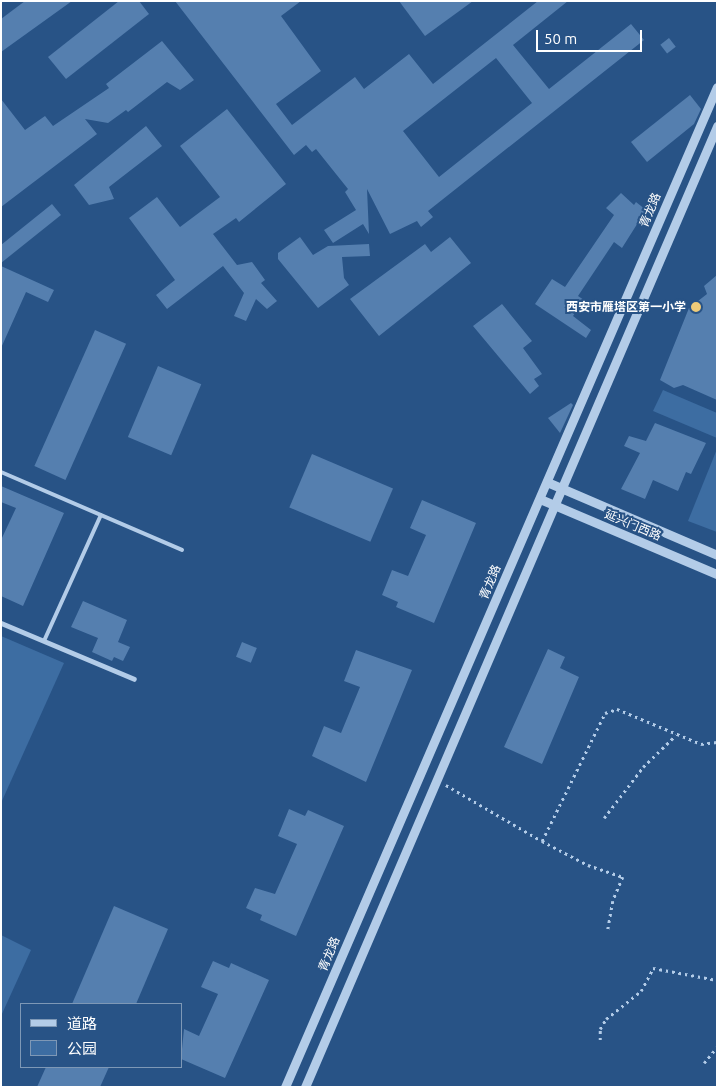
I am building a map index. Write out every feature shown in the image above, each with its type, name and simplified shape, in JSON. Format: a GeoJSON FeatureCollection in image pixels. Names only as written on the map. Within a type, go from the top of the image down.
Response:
{"type":"FeatureCollection","features":[{"type":"Feature","properties":{"kind":"street","name":"青龙路"},"geometry":{"type":"LineString","coordinates":[[285,1087],[717,87]]}},
{"type":"Feature","properties":{"kind":"street"},"geometry":{"type":"LineString","coordinates":[[304,1087],[717,126]]}},
{"type":"Feature","properties":{"kind":"street","name":"延兴门西路"},"geometry":{"type":"LineString","coordinates":[[547,482],[717,555]]}},
{"type":"Feature","properties":{"kind":"street","name":"延兴门西路"},"geometry":{"type":"LineString","coordinates":[[540,499],[717,574]]}},
{"type":"Feature","properties":{"kind":"street"},"geometry":{"type":"LineString","coordinates":[[1,623],[134,680]]}},
{"type":"Feature","properties":{"kind":"lane"},"geometry":{"type":"LineString","coordinates":[[1,472],[182,550]]}},
{"type":"Feature","properties":{"kind":"lane"},"geometry":{"type":"LineString","coordinates":[[44,641],[101,515]]}},
{"type":"Feature","properties":{"kind":"path"},"geometry":{"type":"LineString","coordinates":[[542,841],[605,713],[617,709],[701,744],[717,742]]}},
{"type":"Feature","properties":{"kind":"path"},"geometry":{"type":"LineString","coordinates":[[604,818],[643,767],[676,734]]}},
{"type":"Feature","properties":{"kind":"path"},"geometry":{"type":"LineString","coordinates":[[436,780],[542,841],[588,865],[623,878],[613,901],[608,930]]}},
{"type":"Feature","properties":{"kind":"path"},"geometry":{"type":"LineString","coordinates":[[600,1040],[600,1029],[606,1018],[641,991],[653,968],[717,980]]}},
{"type":"Feature","properties":{"kind":"path"},"geometry":{"type":"LineString","coordinates":[[704,1063],[717,1047]]}},
{"type":"Feature","properties":{"kind":"green space"},"geometry":{"type":"Polygon","coordinates":[[[663,390],[717,413],[717,438],[653,411],[663,390]]]}},
{"type":"Feature","properties":{"kind":"green space"},"geometry":{"type":"Polygon","coordinates":[[[717,449],[717,532],[688,521],[717,449]]]}},
{"type":"Feature","properties":{"kind":"green space"},"geometry":{"type":"Polygon","coordinates":[[[1,636],[64,663],[1,803],[1,636]]]}},
{"type":"Feature","properties":{"kind":"green space"},"geometry":{"type":"Polygon","coordinates":[[[1,935],[31,950],[1,1016],[1,935]]]}},
{"type":"Feature","properties":{"kind":"building"},"geometry":{"type":"Polygon","coordinates":[[[25,1],[72,1],[1,52],[1,19],[25,1]]]}},
{"type":"Feature","properties":{"kind":"building"},"geometry":{"type":"Polygon","coordinates":[[[119,1],[139,1],[149,14],[66,79],[48,57],[119,1]]]}},
{"type":"Feature","properties":{"kind":"building"},"geometry":{"type":"Polygon","coordinates":[[[175,1],[301,1],[281,16],[321,71],[276,104],[292,125],[355,77],[364,89],[409,54],[433,84],[538,1],[568,1],[513,45],[549,89],[631,24],[644,40],[428,211],[433,217],[421,227],[417,221],[390,234],[367,189],[369,234],[363,224],[333,243],[324,230],[356,210],[345,192],[348,189],[316,149],[312,152],[306,145],[294,155],[175,1]],[[496,58],[403,131],[439,177],[532,103],[496,58]]]}},
{"type":"Feature","properties":{"kind":"building"},"geometry":{"type":"Polygon","coordinates":[[[399,1],[473,1],[425,36],[399,1]]]}},
{"type":"Feature","properties":{"kind":"building"},"geometry":{"type":"Polygon","coordinates":[[[669,38],[676,47],[667,53],[660,45],[669,38]]]}},
{"type":"Feature","properties":{"kind":"building"},"geometry":{"type":"Polygon","coordinates":[[[162,41],[194,80],[180,90],[167,82],[128,112],[126,110],[108,123],[85,119],[97,134],[1,207],[1,99],[25,130],[45,116],[53,126],[109,88],[106,84],[162,41]]]}},
{"type":"Feature","properties":{"kind":"building"},"geometry":{"type":"Polygon","coordinates":[[[690,95],[701,109],[694,124],[647,162],[631,142],[690,95]]]}},
{"type":"Feature","properties":{"kind":"building"},"geometry":{"type":"Polygon","coordinates":[[[227,109],[286,184],[239,222],[236,218],[213,234],[237,265],[252,262],[265,280],[261,283],[277,301],[267,309],[256,299],[246,321],[234,316],[244,293],[223,266],[167,309],[156,295],[175,280],[129,218],[157,197],[180,227],[220,197],[180,146],[227,109]]]}},
{"type":"Feature","properties":{"kind":"building"},"geometry":{"type":"Polygon","coordinates":[[[146,126],[162,146],[109,187],[114,199],[89,205],[74,185],[146,126]]]}},
{"type":"Feature","properties":{"kind":"building"},"geometry":{"type":"Polygon","coordinates":[[[621,193],[634,205],[636,202],[646,210],[622,248],[614,242],[578,296],[584,300],[573,316],[591,330],[586,338],[535,304],[552,279],[565,287],[614,215],[606,208],[621,193]]]}},
{"type":"Feature","properties":{"kind":"building"},"geometry":{"type":"Polygon","coordinates":[[[52,204],[61,215],[1,263],[1,245],[52,204]]]}},
{"type":"Feature","properties":{"kind":"building"},"geometry":{"type":"Polygon","coordinates":[[[300,237],[313,255],[328,246],[369,244],[370,256],[342,257],[344,278],[349,285],[318,308],[278,259],[278,253],[300,237]]]}},
{"type":"Feature","properties":{"kind":"building"},"geometry":{"type":"Polygon","coordinates":[[[450,237],[471,263],[379,336],[350,299],[425,244],[431,252],[450,237]]]}},
{"type":"Feature","properties":{"kind":"building"},"geometry":{"type":"Polygon","coordinates":[[[1,266],[54,290],[48,302],[26,292],[1,348],[1,266]]]}},
{"type":"Feature","properties":{"kind":"building"},"geometry":{"type":"Polygon","coordinates":[[[717,275],[717,400],[683,385],[674,388],[660,380],[689,308],[707,294],[704,286],[717,275]]]}},
{"type":"Feature","properties":{"kind":"building"},"geometry":{"type":"Polygon","coordinates":[[[502,304],[532,341],[523,348],[542,374],[534,379],[539,386],[530,394],[473,326],[502,304]]]}},
{"type":"Feature","properties":{"kind":"building"},"geometry":{"type":"Polygon","coordinates":[[[95,330],[126,344],[65,480],[34,466],[95,330]]]}},
{"type":"Feature","properties":{"kind":"building"},"geometry":{"type":"Polygon","coordinates":[[[158,366],[201,384],[171,455],[128,437],[158,366]]]}},
{"type":"Feature","properties":{"kind":"building"},"geometry":{"type":"Polygon","coordinates":[[[571,403],[573,405],[560,433],[548,418],[571,403]]]}},
{"type":"Feature","properties":{"kind":"building"},"geometry":{"type":"Polygon","coordinates":[[[655,423],[706,443],[691,474],[686,472],[678,491],[653,480],[645,499],[621,489],[640,453],[624,446],[629,436],[646,441],[655,423]]]}},
{"type":"Feature","properties":{"kind":"building"},"geometry":{"type":"Polygon","coordinates":[[[312,454],[393,488],[370,542],[289,507],[312,454]]]}},
{"type":"Feature","properties":{"kind":"building"},"geometry":{"type":"Polygon","coordinates":[[[1,486],[64,513],[23,606],[1,596],[1,540],[16,508],[1,502],[1,486]]]}},
{"type":"Feature","properties":{"kind":"building"},"geometry":{"type":"Polygon","coordinates":[[[422,500],[476,523],[434,623],[396,607],[398,602],[382,595],[392,570],[408,576],[426,535],[410,528],[422,500]]]}},
{"type":"Feature","properties":{"kind":"building"},"geometry":{"type":"Polygon","coordinates":[[[83,601],[127,620],[118,642],[130,647],[123,661],[114,657],[112,661],[92,652],[98,638],[71,627],[83,601]]]}},
{"type":"Feature","properties":{"kind":"building"},"geometry":{"type":"Polygon","coordinates":[[[242,642],[257,648],[251,663],[236,657],[242,642]]]}},
{"type":"Feature","properties":{"kind":"building"},"geometry":{"type":"Polygon","coordinates":[[[548,649],[565,657],[560,668],[579,677],[542,764],[504,747],[548,649]]]}},
{"type":"Feature","properties":{"kind":"building"},"geometry":{"type":"Polygon","coordinates":[[[356,650],[412,670],[366,782],[312,756],[324,726],[341,733],[360,687],[344,681],[356,650]]]}},
{"type":"Feature","properties":{"kind":"building"},"geometry":{"type":"Polygon","coordinates":[[[289,809],[305,816],[308,810],[344,826],[296,936],[260,920],[262,915],[246,908],[255,888],[275,894],[297,844],[278,836],[289,809]]]}},
{"type":"Feature","properties":{"kind":"building"},"geometry":{"type":"Polygon","coordinates":[[[114,906],[168,929],[136,1003],[72,1003],[114,906]]]}},
{"type":"Feature","properties":{"kind":"building"},"geometry":{"type":"Polygon","coordinates":[[[213,961],[229,968],[231,963],[269,980],[225,1078],[182,1059],[184,1029],[199,1036],[218,994],[201,987],[213,961]]]}},
{"type":"Feature","properties":{"kind":"building"},"geometry":{"type":"Polygon","coordinates":[[[46,1068],[109,1068],[100,1087],[37,1087],[46,1068]]]}},
{"type":"Feature","properties":{"kind":"place","name":"西安市雁塔区第一小学"},"geometry":{"type":"Point","coordinates":[696,307]}}]}
